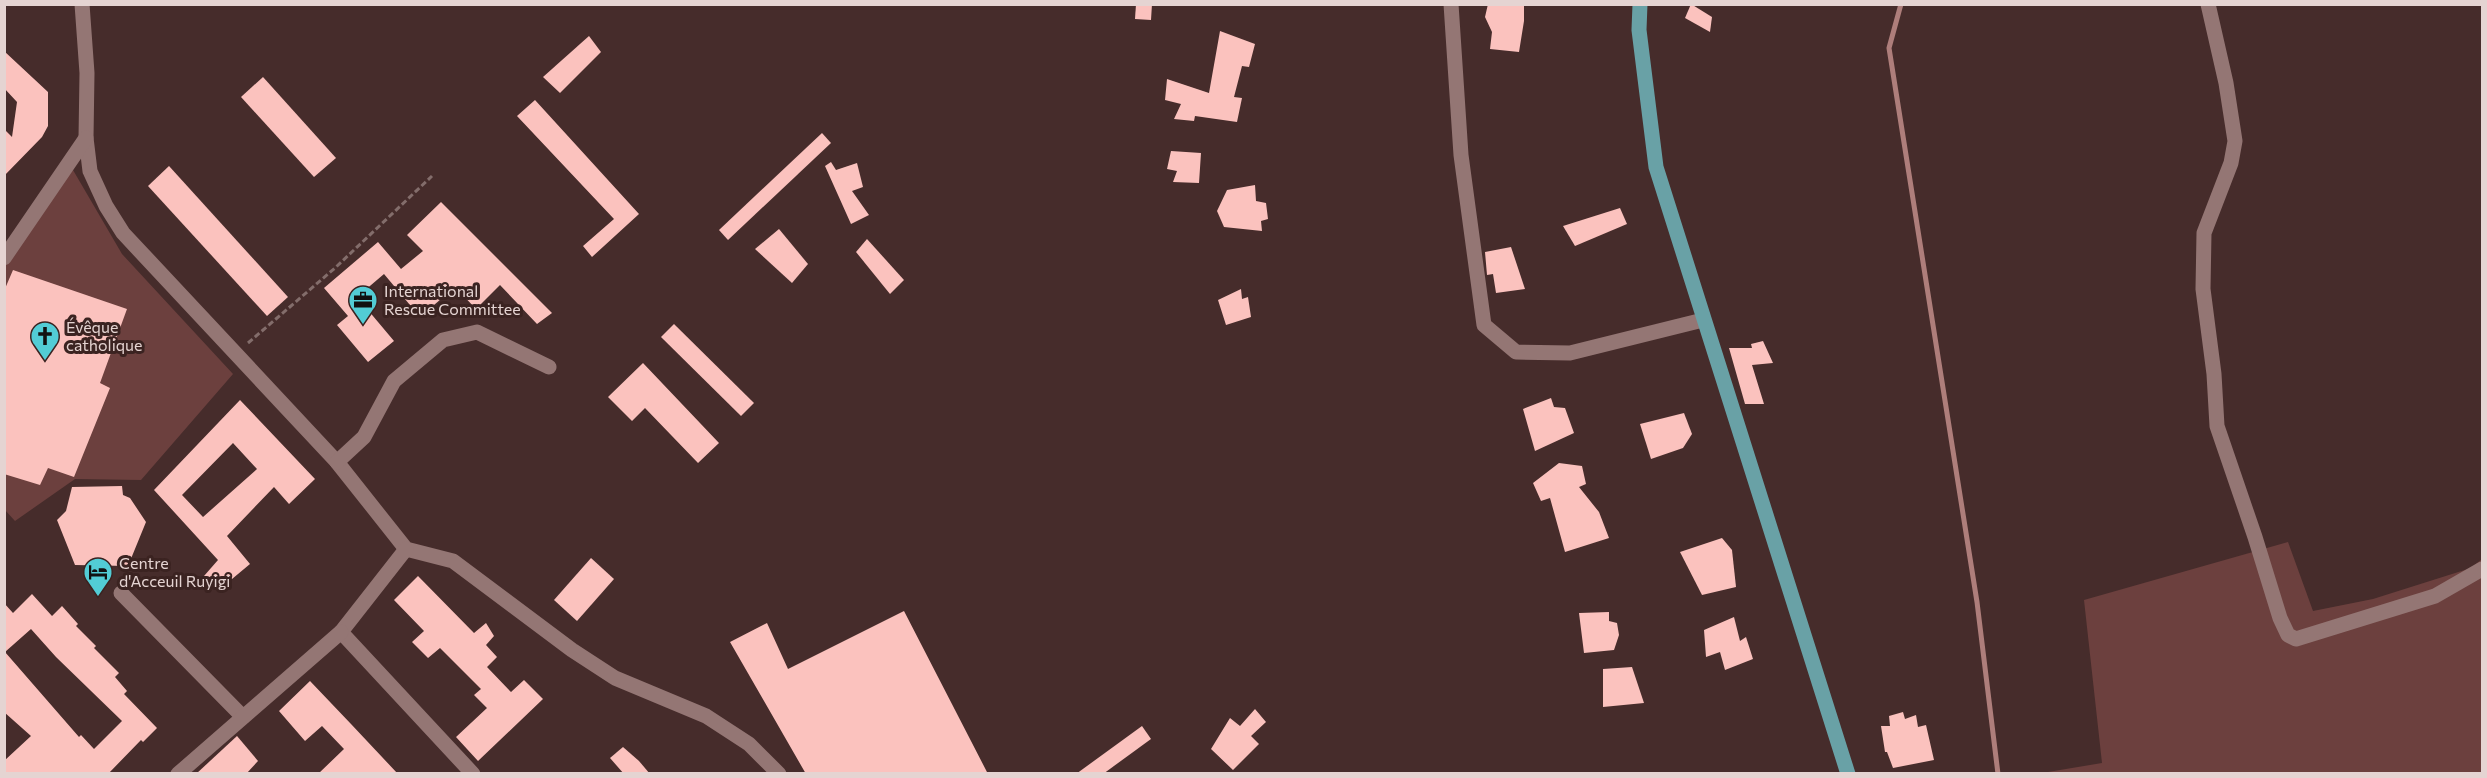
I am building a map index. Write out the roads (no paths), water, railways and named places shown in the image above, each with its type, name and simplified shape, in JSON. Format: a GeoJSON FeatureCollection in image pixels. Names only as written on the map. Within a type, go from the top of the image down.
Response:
{"type":"FeatureCollection","features":[{"type":"Feature","properties":{"kind":"main road"},"geometry":{"type":"LineString","coordinates":[[1640,4],[1639,30],[1656,167],[1848,774]]}},
{"type":"Feature","properties":{"kind":"street"},"geometry":{"type":"LineString","coordinates":[[82,4],[87,73],[86,138],[90,171],[106,206],[123,233],[337,462],[406,549],[453,561],[572,650],[615,678],[706,716],[749,744],[779,774]]}},
{"type":"Feature","properties":{"kind":"street"},"geometry":{"type":"LineString","coordinates":[[1451,4],[1461,156],[1484,325],[1516,352],[1570,353],[1703,320]]}},
{"type":"Feature","properties":{"kind":"street"},"geometry":{"type":"LineString","coordinates":[[2208,4],[2226,83],[2235,141],[2231,163],[2204,233],[2203,289],[2214,374],[2217,426],[2280,618],[2288,634],[2296,639],[2435,596],[2482,569]]}},
{"type":"Feature","properties":{"kind":"street"},"geometry":{"type":"LineString","coordinates":[[4,258],[86,138]]}},
{"type":"Feature","properties":{"kind":"street"},"geometry":{"type":"LineString","coordinates":[[337,462],[364,437],[394,381],[443,340],[477,332],[549,367]]}},
{"type":"Feature","properties":{"kind":"street"},"geometry":{"type":"LineString","coordinates":[[178,774],[341,632],[406,549]]}},
{"type":"Feature","properties":{"kind":"street"},"geometry":{"type":"LineString","coordinates":[[121,592],[243,717]]}},
{"type":"Feature","properties":{"kind":"street"},"geometry":{"type":"LineString","coordinates":[[341,632],[473,774]]}},
{"type":"Feature","properties":{"kind":"waterway"},"geometry":{"type":"LineString","coordinates":[[1901,4],[1889,48],[1977,602],[1998,774]]}},
{"type":"Feature","properties":{"kind":"place","name":"International Rescue Committee"},"geometry":{"type":"Point","coordinates":[363,326]}},
{"type":"Feature","properties":{"kind":"place","name":"Évêque catholique"},"geometry":{"type":"Point","coordinates":[45,362]}},
{"type":"Feature","properties":{"kind":"place","name":"Centre d'Acceuil Ruyigi"},"geometry":{"type":"Point","coordinates":[98,598]}}]}
